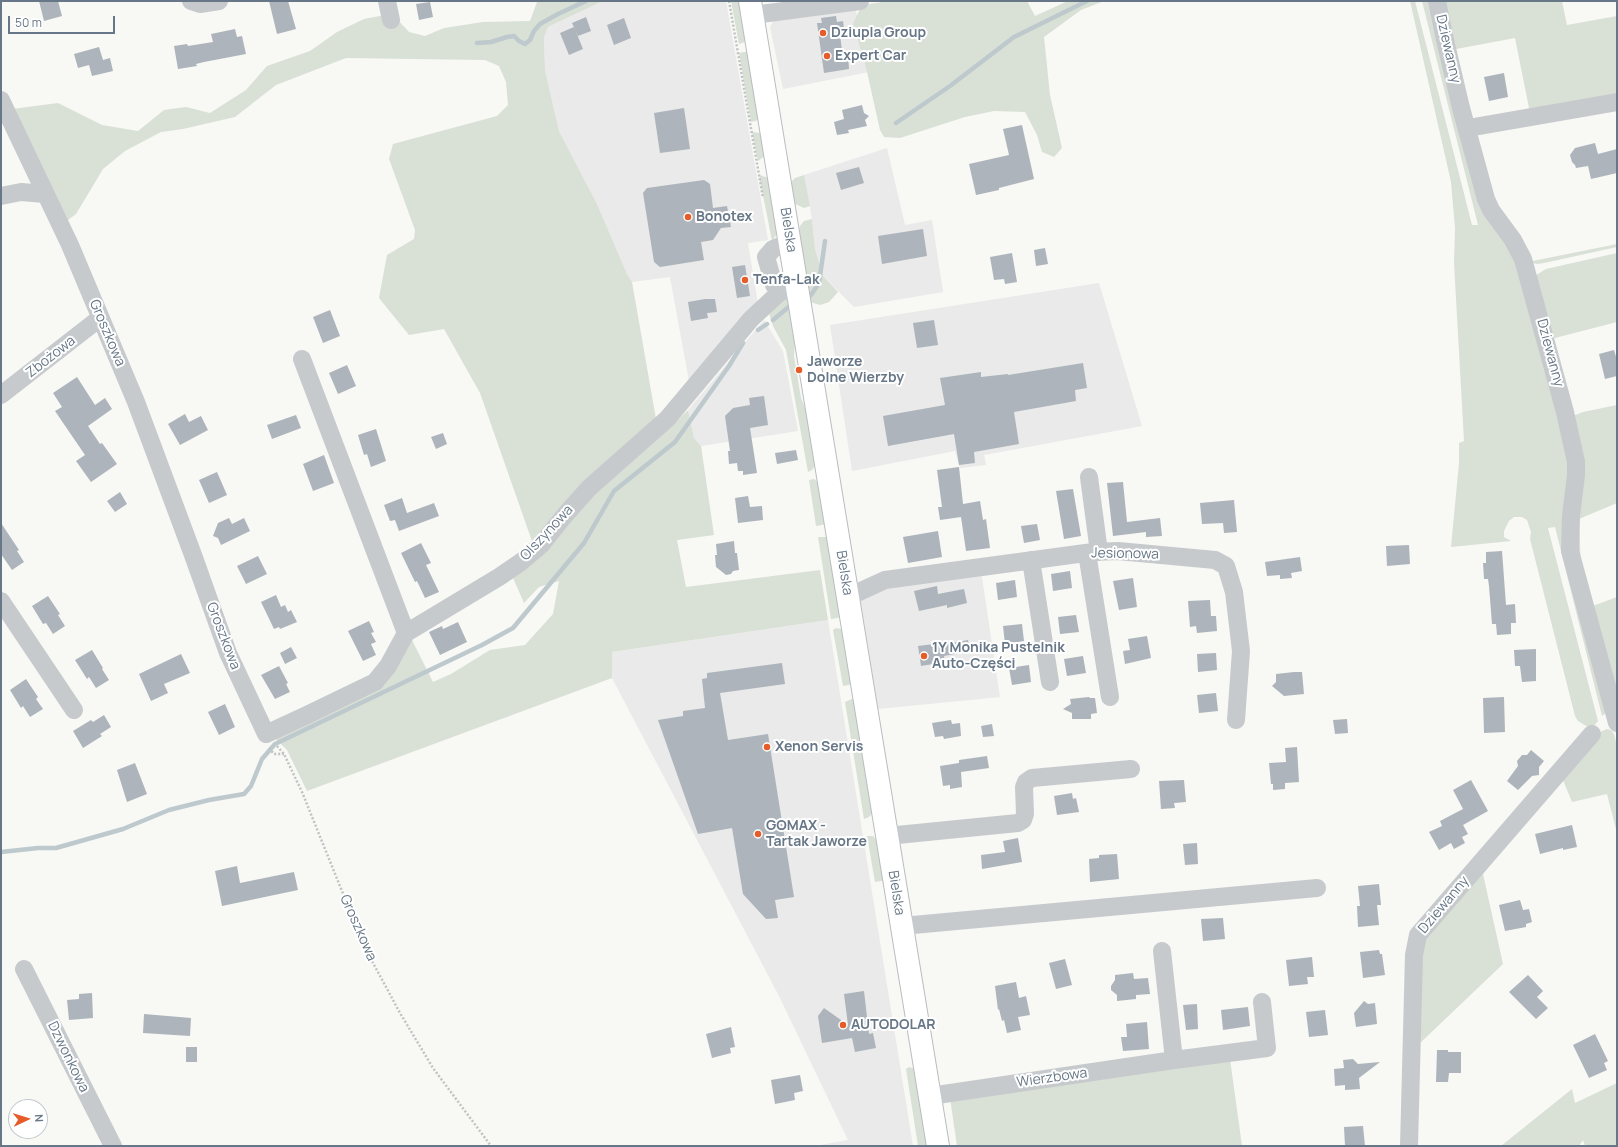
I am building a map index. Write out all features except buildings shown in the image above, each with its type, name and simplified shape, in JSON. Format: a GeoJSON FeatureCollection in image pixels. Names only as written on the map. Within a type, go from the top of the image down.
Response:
{"type":"FeatureCollection","features":[{"type":"Feature","properties":{"kind":"main road","name":"Bielska"},"geometry":{"type":"LineString","coordinates":[[752,8],[790,242],[789,290],[848,597],[938,1146]]}},
{"type":"Feature","properties":{"kind":"street"},"geometry":{"type":"LineString","coordinates":[[191,1],[200,4],[219,1]]}},
{"type":"Feature","properties":{"kind":"street"},"geometry":{"type":"LineString","coordinates":[[387,1],[391,20]]}},
{"type":"Feature","properties":{"kind":"street"},"geometry":{"type":"LineString","coordinates":[[752,8],[860,1]]}},
{"type":"Feature","properties":{"kind":"street","name":"Dziewanny"},"geometry":{"type":"LineString","coordinates":[[1438,1],[1445,40],[1486,199],[1491,210],[1513,240],[1527,270],[1565,412],[1576,462],[1571,516],[1570,550],[1614,697],[1616,720]]}},
{"type":"Feature","properties":{"kind":"street","name":"Groszkowa"},"geometry":{"type":"LineString","coordinates":[[1,100],[70,245],[136,402],[194,556],[228,653],[266,734]]}},
{"type":"Feature","properties":{"kind":"street"},"geometry":{"type":"LineString","coordinates":[[1468,128],[1617,102]]}},
{"type":"Feature","properties":{"kind":"street"},"geometry":{"type":"LineString","coordinates":[[1,196],[21,192],[45,194]]}},
{"type":"Feature","properties":{"kind":"street","name":"Olszynowa"},"geometry":{"type":"LineString","coordinates":[[406,633],[499,577],[521,562],[541,544],[564,514],[589,488],[667,419],[751,320],[789,290]]}},
{"type":"Feature","properties":{"kind":"street","name":"Zbożowa"},"geometry":{"type":"LineString","coordinates":[[1,395],[100,318]]}},
{"type":"Feature","properties":{"kind":"street"},"geometry":{"type":"LineString","coordinates":[[266,734],[375,682],[388,666],[406,633],[302,359]]}},
{"type":"Feature","properties":{"kind":"street"},"geometry":{"type":"LineString","coordinates":[[1089,477],[1093,552],[1110,697]]}},
{"type":"Feature","properties":{"kind":"street","name":"Jesionowa"},"geometry":{"type":"LineString","coordinates":[[848,597],[885,580],[1093,552],[1118,551],[1215,560],[1226,566],[1234,592],[1241,651],[1236,720]]}},
{"type":"Feature","properties":{"kind":"street"},"geometry":{"type":"LineString","coordinates":[[1031,560],[1050,682]]}},
{"type":"Feature","properties":{"kind":"street"},"geometry":{"type":"LineString","coordinates":[[1,601],[74,710]]}},
{"type":"Feature","properties":{"kind":"street","name":"Dziewanny"},"geometry":{"type":"LineString","coordinates":[[1409,1146],[1414,955],[1418,935],[1592,734]]}},
{"type":"Feature","properties":{"kind":"street"},"geometry":{"type":"LineString","coordinates":[[887,836],[1018,823],[1023,820],[1025,814],[1024,787],[1026,782],[1032,778],[1131,770]]}},
{"type":"Feature","properties":{"kind":"street"},"geometry":{"type":"LineString","coordinates":[[902,926],[1317,888]]}},
{"type":"Feature","properties":{"kind":"street"},"geometry":{"type":"LineString","coordinates":[[1162,951],[1174,1060]]}},
{"type":"Feature","properties":{"kind":"street","name":"Dzwonkowa"},"geometry":{"type":"LineString","coordinates":[[24,969],[112,1146]]}},
{"type":"Feature","properties":{"kind":"street","name":"Wierzbowa"},"geometry":{"type":"LineString","coordinates":[[930,1096],[1174,1060],[1267,1048],[1262,1002]]}},
{"type":"Feature","properties":{"kind":"path"},"geometry":{"type":"LineString","coordinates":[[729,1],[764,204]]}},
{"type":"Feature","properties":{"kind":"path","name":"Groszkowa"},"geometry":{"type":"LineString","coordinates":[[266,734],[284,754],[302,792],[365,948],[400,1013],[433,1068],[491,1146]]}},
{"type":"Feature","properties":{"kind":"path"},"geometry":{"type":"LineString","coordinates":[[274,754],[284,754]]}},
{"type":"Feature","properties":{"kind":"shaded area"},"geometry":{"type":"Polygon","coordinates":[[[603,1],[726,1],[768,240],[748,243],[758,304],[689,381],[670,277],[632,282],[627,274],[597,204],[559,131],[545,70],[544,38],[548,27],[603,1]]]}},
{"type":"Feature","properties":{"kind":"shaded area"},"geometry":{"type":"Polygon","coordinates":[[[603,1],[548,27],[544,38],[545,70],[559,131],[597,204],[627,274],[632,282],[656,419],[533,544],[480,393],[444,329],[409,335],[379,298],[387,255],[414,239],[415,230],[389,159],[393,144],[497,116],[508,105],[506,82],[499,66],[485,60],[346,58],[276,85],[235,117],[183,129],[161,132],[125,151],[103,169],[76,214],[64,223],[12,109],[58,103],[102,125],[138,131],[164,110],[186,107],[210,113],[246,90],[267,66],[310,51],[337,32],[364,19],[385,15],[397,19],[409,32],[425,36],[444,28],[483,22],[530,21],[537,2],[603,1]]]}},
{"type":"Feature","properties":{"kind":"shaded area"},"geometry":{"type":"Polygon","coordinates":[[[731,1],[743,1],[747,41],[739,44],[731,1]]]}},
{"type":"Feature","properties":{"kind":"shaded area"},"geometry":{"type":"Polygon","coordinates":[[[889,1],[1027,1],[1035,16],[1068,1],[1104,1],[1081,10],[1044,37],[1050,95],[1062,148],[1054,157],[1042,152],[1037,135],[1025,112],[994,111],[965,117],[900,138],[884,137],[880,130],[865,63],[853,24],[860,9],[869,4],[889,1]]]}},
{"type":"Feature","properties":{"kind":"shaded area"},"geometry":{"type":"Polygon","coordinates":[[[1410,1],[1415,1],[1472,225],[1478,225],[1422,1],[1433,1],[1457,107],[1513,247],[1571,462],[1566,524],[1606,713],[1602,716],[1555,527],[1548,528],[1598,721],[1592,728],[1578,721],[1575,716],[1530,539],[1531,532],[1527,520],[1522,517],[1514,517],[1509,521],[1504,531],[1504,537],[1511,541],[1451,547],[1459,463],[1459,443],[1464,441],[1454,263],[1455,228],[1451,182],[1410,1]]]}},
{"type":"Feature","properties":{"kind":"shaded area"},"geometry":{"type":"Polygon","coordinates":[[[1442,1],[1562,1],[1567,25],[1617,16],[1617,97],[1530,113],[1515,38],[1451,50],[1442,1]]]}},
{"type":"Feature","properties":{"kind":"shaded area"},"geometry":{"type":"Polygon","coordinates":[[[855,6],[869,72],[783,89],[770,27],[775,18],[855,6]]]}},
{"type":"Feature","properties":{"kind":"shaded area"},"geometry":{"type":"Polygon","coordinates":[[[748,52],[758,119],[751,122],[739,53],[748,52]]]}},
{"type":"Feature","properties":{"kind":"shaded area"},"geometry":{"type":"Polygon","coordinates":[[[752,132],[760,133],[764,136],[766,155],[758,161],[752,132]]]}},
{"type":"Feature","properties":{"kind":"shaded area"},"geometry":{"type":"Polygon","coordinates":[[[887,148],[905,225],[932,220],[943,292],[854,307],[823,276],[815,249],[812,219],[804,175],[887,148]]]}},
{"type":"Feature","properties":{"kind":"shaded area"},"geometry":{"type":"Polygon","coordinates":[[[759,175],[769,178],[777,234],[772,241],[759,175]]]}},
{"type":"Feature","properties":{"kind":"shaded area"},"geometry":{"type":"Polygon","coordinates":[[[804,175],[810,206],[804,208],[795,204],[791,188],[792,181],[795,178],[804,175]]]}},
{"type":"Feature","properties":{"kind":"shaded area"},"geometry":{"type":"Polygon","coordinates":[[[812,219],[815,249],[823,276],[838,292],[829,302],[820,305],[810,302],[799,234],[800,226],[804,221],[812,219]]]}},
{"type":"Feature","properties":{"kind":"shaded area"},"geometry":{"type":"Polygon","coordinates":[[[1617,244],[1617,247],[1544,263],[1537,264],[1528,262],[1617,244]]]}},
{"type":"Feature","properties":{"kind":"shaded area"},"geometry":{"type":"Polygon","coordinates":[[[1617,253],[1617,322],[1551,339],[1533,277],[1546,269],[1617,253]]]}},
{"type":"Feature","properties":{"kind":"shaded area"},"geometry":{"type":"Polygon","coordinates":[[[1099,283],[1142,426],[984,455],[986,465],[960,468],[955,451],[852,471],[830,325],[1099,283]]]}},
{"type":"Feature","properties":{"kind":"shaded area"},"geometry":{"type":"Polygon","coordinates":[[[788,297],[795,341],[794,356],[801,398],[806,410],[817,463],[812,470],[808,472],[786,350],[773,326],[768,310],[788,297]]]}},
{"type":"Feature","properties":{"kind":"shaded area"},"geometry":{"type":"Polygon","coordinates":[[[764,320],[783,351],[798,431],[701,446],[694,438],[688,410],[764,320]]]}},
{"type":"Feature","properties":{"kind":"shaded area"},"geometry":{"type":"Polygon","coordinates":[[[1617,405],[1617,503],[1579,519],[1581,569],[1578,570],[1573,416],[1583,412],[1617,405]]]}},
{"type":"Feature","properties":{"kind":"shaded area"},"geometry":{"type":"Polygon","coordinates":[[[688,410],[694,438],[701,446],[714,535],[677,540],[686,587],[820,570],[828,620],[612,652],[612,678],[307,791],[287,750],[273,736],[374,690],[410,636],[433,682],[451,674],[490,650],[525,645],[553,614],[559,581],[539,587],[524,603],[513,578],[593,494],[688,410]]]}},
{"type":"Feature","properties":{"kind":"shaded area"},"geometry":{"type":"Polygon","coordinates":[[[814,479],[820,484],[827,524],[816,526],[809,480],[814,479]]]}},
{"type":"Feature","properties":{"kind":"shaded area"},"geometry":{"type":"Polygon","coordinates":[[[818,537],[829,537],[840,616],[838,618],[831,619],[818,537]]]}},
{"type":"Feature","properties":{"kind":"shaded area"},"geometry":{"type":"Polygon","coordinates":[[[981,571],[1000,697],[878,709],[860,598],[870,590],[981,571]]]}},
{"type":"Feature","properties":{"kind":"shaded area"},"geometry":{"type":"Polygon","coordinates":[[[1617,597],[1617,688],[1612,685],[1590,607],[1617,597]]]}},
{"type":"Feature","properties":{"kind":"shaded area"},"geometry":{"type":"Polygon","coordinates":[[[828,620],[913,1146],[815,1146],[848,1140],[779,996],[612,678],[612,652],[828,620]]]}},
{"type":"Feature","properties":{"kind":"shaded area"},"geometry":{"type":"Polygon","coordinates":[[[836,628],[841,629],[844,632],[851,683],[849,685],[843,686],[833,630],[836,628]]]}},
{"type":"Feature","properties":{"kind":"shaded area"},"geometry":{"type":"Polygon","coordinates":[[[852,699],[855,700],[874,811],[869,817],[864,819],[845,702],[852,699]]]}},
{"type":"Feature","properties":{"kind":"shaded area"},"geometry":{"type":"Polygon","coordinates":[[[1607,729],[1611,730],[1614,734],[1617,746],[1617,833],[1607,794],[1572,802],[1563,780],[1600,732],[1607,729]]]}},
{"type":"Feature","properties":{"kind":"shaded area"},"geometry":{"type":"Polygon","coordinates":[[[867,836],[873,836],[877,841],[886,880],[875,882],[867,836]]]}},
{"type":"Feature","properties":{"kind":"shaded area"},"geometry":{"type":"Polygon","coordinates":[[[1485,865],[1490,865],[1483,874],[1503,964],[1419,1044],[1423,941],[1485,865]]]}},
{"type":"Feature","properties":{"kind":"shaded area"},"geometry":{"type":"Polygon","coordinates":[[[1230,1059],[1242,1146],[957,1146],[950,1098],[1230,1059]]]}},
{"type":"Feature","properties":{"kind":"shaded area"},"geometry":{"type":"Polygon","coordinates":[[[909,1067],[916,1069],[929,1146],[918,1146],[906,1069],[909,1067]]]}},
{"type":"Feature","properties":{"kind":"shaded area"},"geometry":{"type":"Polygon","coordinates":[[[1617,1083],[1617,1146],[1585,1146],[1583,1140],[1579,1146],[1501,1146],[1572,1089],[1575,1103],[1617,1083]]]}},
{"type":"Feature","properties":{"kind":"waterway"},"geometry":{"type":"LineString","coordinates":[[477,43],[491,42],[514,36],[525,44],[530,40],[534,31],[540,24],[586,1]]}},
{"type":"Feature","properties":{"kind":"waterway"},"geometry":{"type":"LineString","coordinates":[[896,123],[950,86],[1014,37],[1087,1]]}},
{"type":"Feature","properties":{"kind":"waterway"},"geometry":{"type":"LineString","coordinates":[[811,295],[819,283],[825,241]]}},
{"type":"Feature","properties":{"kind":"waterway"},"geometry":{"type":"LineString","coordinates":[[773,320],[791,305]]}},
{"type":"Feature","properties":{"kind":"waterway"},"geometry":{"type":"LineString","coordinates":[[758,330],[767,324]]}},
{"type":"Feature","properties":{"kind":"waterway"},"geometry":{"type":"LineString","coordinates":[[1,852],[38,848],[56,848],[123,829],[169,810],[209,800],[244,794],[251,786],[262,759],[275,744],[482,645],[513,628],[584,543],[614,491],[675,442],[729,366],[743,343]]}},
{"type":"Feature","properties":{"kind":"place","name":"Dziupla Group"},"geometry":{"type":"Point","coordinates":[823,33]}},
{"type":"Feature","properties":{"kind":"place","name":"Expert Car"},"geometry":{"type":"Point","coordinates":[827,56]}},
{"type":"Feature","properties":{"kind":"place","name":"Bonotex"},"geometry":{"type":"Point","coordinates":[688,217]}},
{"type":"Feature","properties":{"kind":"place","name":"Tenfa-Lak"},"geometry":{"type":"Point","coordinates":[745,280]}},
{"type":"Feature","properties":{"kind":"place","name":"Jaworze Dolne Wierzby"},"geometry":{"type":"Point","coordinates":[799,370]}},
{"type":"Feature","properties":{"kind":"place","name":"1Y Monika Pustelnik Auto-Części"},"geometry":{"type":"Point","coordinates":[924,656]}},
{"type":"Feature","properties":{"kind":"place","name":"Xenon Servis"},"geometry":{"type":"Point","coordinates":[767,747]}},
{"type":"Feature","properties":{"kind":"place","name":"GOMAX - Tartak Jaworze"},"geometry":{"type":"Point","coordinates":[758,834]}},
{"type":"Feature","properties":{"kind":"place","name":"AUTODOLAR"},"geometry":{"type":"Point","coordinates":[843,1025]}}]}
